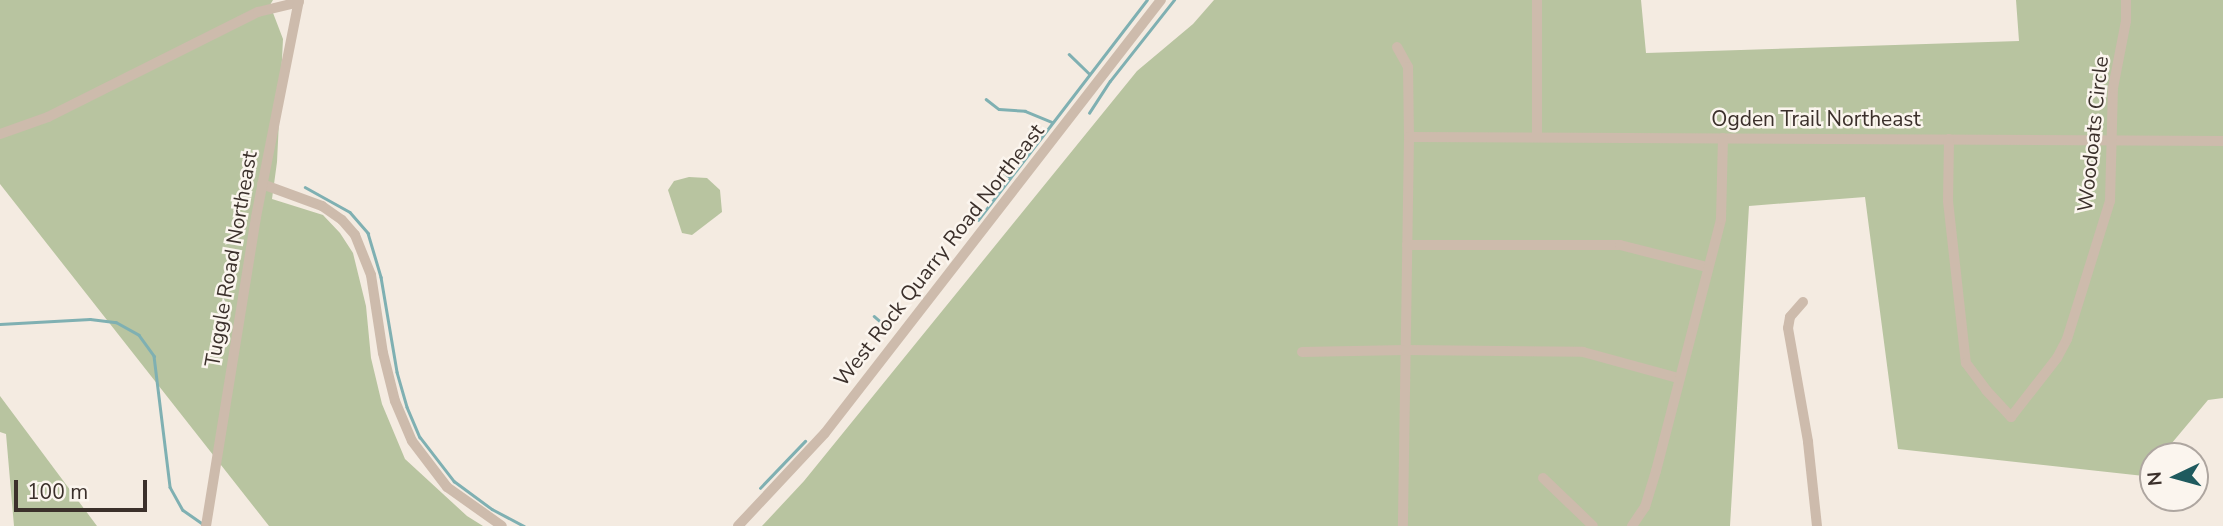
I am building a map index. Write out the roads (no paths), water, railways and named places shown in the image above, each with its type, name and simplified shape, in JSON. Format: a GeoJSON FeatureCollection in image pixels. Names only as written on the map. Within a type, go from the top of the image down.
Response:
{"type":"FeatureCollection","features":[{"type":"Feature","properties":{"kind":"street","name":"West Rock Quarry Road Northeast"},"geometry":{"type":"LineString","coordinates":[[738,526],[825,433],[1161,0]]}},
{"type":"Feature","properties":{"kind":"street"},"geometry":{"type":"LineString","coordinates":[[1537,0],[1537,137]]}},
{"type":"Feature","properties":{"kind":"street","name":"Woodoats Circle"},"geometry":{"type":"LineString","coordinates":[[1949,139],[1948,201],[1966,363],[1986,390],[2011,416],[2057,358],[2067,339],[2110,201],[2114,140],[2113,88],[2126,21],[2126,0]]}},
{"type":"Feature","properties":{"kind":"street"},"geometry":{"type":"LineString","coordinates":[[0,134],[48,117],[258,12],[299,1]]}},
{"type":"Feature","properties":{"kind":"street","name":"Tuggle Road Northeast"},"geometry":{"type":"LineString","coordinates":[[206,526],[262,184],[299,1]]}},
{"type":"Feature","properties":{"kind":"street"},"geometry":{"type":"LineString","coordinates":[[1397,47],[1408,67],[1409,137],[1405,349],[1406,493],[1403,526]]}},
{"type":"Feature","properties":{"kind":"street","name":"Ogden Trail Northeast"},"geometry":{"type":"LineString","coordinates":[[1409,137],[2223,141]]}},
{"type":"Feature","properties":{"kind":"street"},"geometry":{"type":"LineString","coordinates":[[1632,526],[1645,507],[1721,219],[1723,138]]}},
{"type":"Feature","properties":{"kind":"street"},"geometry":{"type":"LineString","coordinates":[[262,184],[321,206],[342,220],[355,235],[371,275],[383,353],[395,401],[412,442],[447,487],[502,526]]}},
{"type":"Feature","properties":{"kind":"street"},"geometry":{"type":"LineString","coordinates":[[1407,245],[1619,245],[1707,267]]}},
{"type":"Feature","properties":{"kind":"street"},"geometry":{"type":"LineString","coordinates":[[1803,302],[1790,317],[1787,328],[1810,455],[1816,526]]}},
{"type":"Feature","properties":{"kind":"street"},"geometry":{"type":"LineString","coordinates":[[1303,352],[1405,349],[1583,352],[1678,378]]}},
{"type":"Feature","properties":{"kind":"street"},"geometry":{"type":"LineString","coordinates":[[1543,478],[1593,526]]}},
{"type":"Feature","properties":{"kind":"waterway"},"geometry":{"type":"LineString","coordinates":[[978,220],[1147,0]]}},
{"type":"Feature","properties":{"kind":"waterway"},"geometry":{"type":"LineString","coordinates":[[1089,113],[1110,81],[1174,0]]}},
{"type":"Feature","properties":{"kind":"waterway"},"geometry":{"type":"LineString","coordinates":[[1069,54],[1089,73]]}},
{"type":"Feature","properties":{"kind":"waterway"},"geometry":{"type":"LineString","coordinates":[[986,99],[999,109],[1025,111],[1052,122]]}},
{"type":"Feature","properties":{"kind":"waterway"},"geometry":{"type":"LineString","coordinates":[[1001,165],[1001,170],[1010,177]]}},
{"type":"Feature","properties":{"kind":"waterway"},"geometry":{"type":"LineString","coordinates":[[305,187],[350,212],[368,233],[381,277],[397,372],[407,407],[420,437],[454,481],[492,509],[524,526]]}},
{"type":"Feature","properties":{"kind":"waterway"},"geometry":{"type":"LineString","coordinates":[[874,316],[889,329]]}},
{"type":"Feature","properties":{"kind":"waterway"},"geometry":{"type":"LineString","coordinates":[[0,324],[90,319],[116,322],[139,335],[154,356],[170,487],[183,510],[203,524]]}},
{"type":"Feature","properties":{"kind":"waterway"},"geometry":{"type":"LineString","coordinates":[[760,488],[805,441]]}}]}
